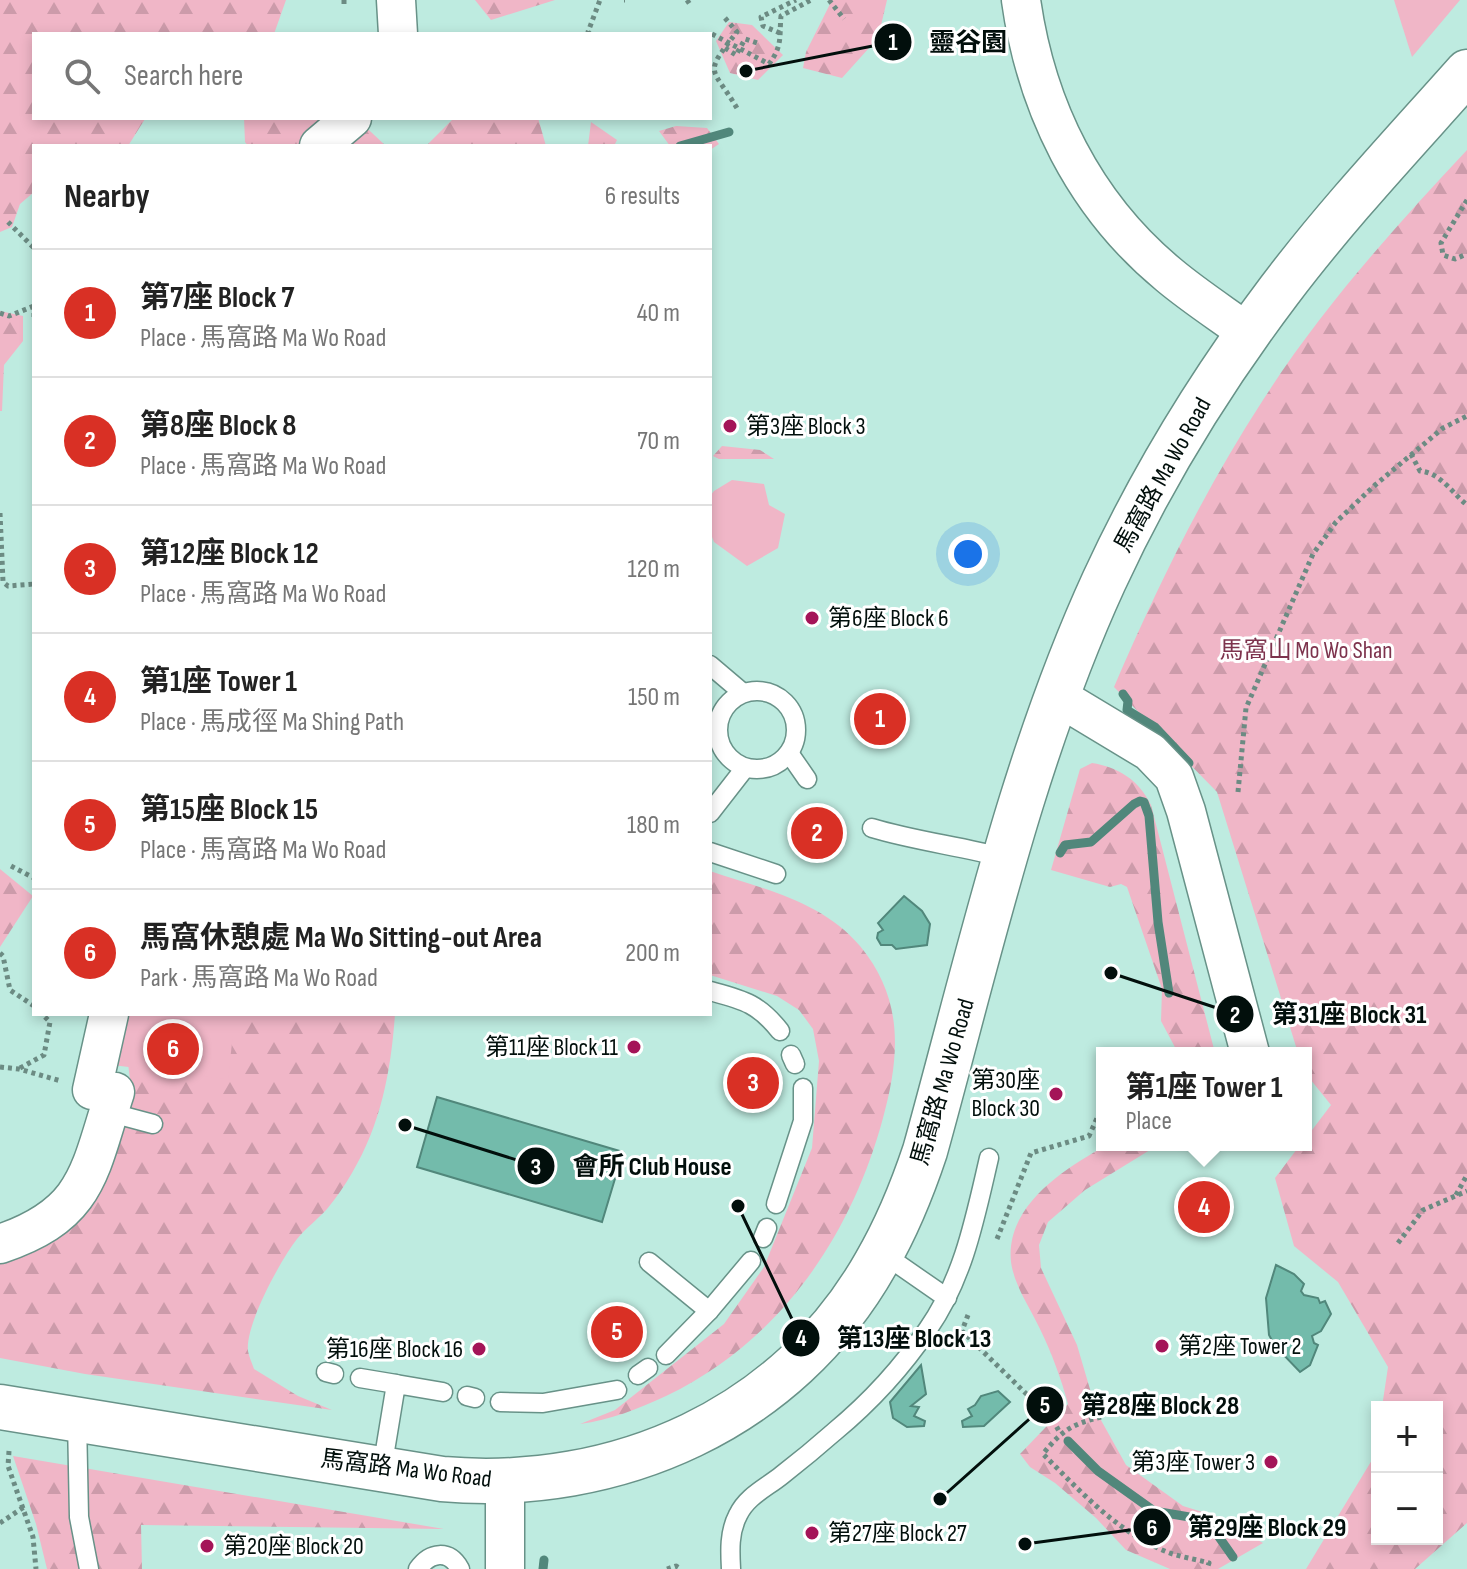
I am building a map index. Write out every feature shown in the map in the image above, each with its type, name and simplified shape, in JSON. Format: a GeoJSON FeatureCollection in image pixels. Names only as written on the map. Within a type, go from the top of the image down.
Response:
{"type":"FeatureCollection","features":[{"type":"Feature","properties":{"kind":"street"},"geometry":{"type":"LineString","coordinates":[[396,0],[398,32]]}},
{"type":"Feature","properties":{"kind":"street"},"geometry":{"type":"LineString","coordinates":[[1021,0],[1038,83],[1077,169],[1135,243],[1169,275],[1248,333]]}},
{"type":"Feature","properties":{"kind":"street","name":"馬窩路 Ma Wo Road"},"geometry":{"type":"LineString","coordinates":[[0,1407],[442,1479],[505,1481],[549,1478],[602,1469],[674,1444],[752,1400],[801,1359],[853,1299],[882,1253],[912,1190],[1029,777],[1057,696],[1132,525],[1178,443],[1248,333],[1338,217],[1467,72]]}},
{"type":"Feature","properties":{"kind":"street"},"geometry":{"type":"LineString","coordinates":[[321,144],[350,120]]}},
{"type":"Feature","properties":{"kind":"street"},"geometry":{"type":"LineString","coordinates":[[1057,696],[1150,752],[1174,777],[1186,811],[1248,1047]]}},
{"type":"Feature","properties":{"kind":"street"},"geometry":{"type":"LineString","coordinates":[[0,1244],[41,1228],[68,1206],[88,1178],[95,1162],[105,1032]]}},
{"type":"Feature","properties":{"kind":"street"},"geometry":{"type":"LineString","coordinates":[[505,1481],[505,1569]]}},
{"type":"Feature","properties":{"kind":"lane"},"geometry":{"type":"LineString","coordinates":[[712,667],[743,693]]}},
{"type":"Feature","properties":{"kind":"lane"},"geometry":{"type":"LineString","coordinates":[[757,690],[771,693],[792,712],[797,726],[795,740],[789,753],[777,765],[761,770],[745,768],[730,760],[720,747],[717,730],[720,714],[731,700],[743,693],[757,690]]}},
{"type":"Feature","properties":{"kind":"lane"},"geometry":{"type":"LineString","coordinates":[[789,753],[807,779]]}},
{"type":"Feature","properties":{"kind":"lane"},"geometry":{"type":"LineString","coordinates":[[712,810],[745,768]]}},
{"type":"Feature","properties":{"kind":"lane"},"geometry":{"type":"LineString","coordinates":[[872,828],[909,839],[958,845],[1006,858]]}},
{"type":"Feature","properties":{"kind":"lane"},"geometry":{"type":"LineString","coordinates":[[712,853],[776,874]]}},
{"type":"Feature","properties":{"kind":"lane"},"geometry":{"type":"LineString","coordinates":[[712,992],[748,1002],[765,1012],[780,1031]]}},
{"type":"Feature","properties":{"kind":"lane"},"geometry":{"type":"LineString","coordinates":[[776,1204],[803,1121],[803,1088]]}},
{"type":"Feature","properties":{"kind":"lane"},"geometry":{"type":"LineString","coordinates":[[100,1101],[153,1124]]}},
{"type":"Feature","properties":{"kind":"lane"},"geometry":{"type":"LineString","coordinates":[[731,1569],[730,1543],[738,1515],[755,1493],[838,1429],[884,1382],[929,1328],[947,1298],[965,1257],[989,1158]]}},
{"type":"Feature","properties":{"kind":"lane"},"geometry":{"type":"LineString","coordinates":[[882,1253],[947,1298]]}},
{"type":"Feature","properties":{"kind":"lane"},"geometry":{"type":"LineString","coordinates":[[666,1355],[751,1261]]}},
{"type":"Feature","properties":{"kind":"lane"},"geometry":{"type":"LineString","coordinates":[[649,1262],[709,1311]]}},
{"type":"Feature","properties":{"kind":"lane"},"geometry":{"type":"LineString","coordinates":[[360,1378],[443,1392]]}},
{"type":"Feature","properties":{"kind":"lane"},"geometry":{"type":"LineString","coordinates":[[382,1469],[396,1384]]}},
{"type":"Feature","properties":{"kind":"lane"},"geometry":{"type":"LineString","coordinates":[[500,1402],[543,1403],[617,1390]]}},
{"type":"Feature","properties":{"kind":"lane"},"geometry":{"type":"LineString","coordinates":[[77,1420],[79,1517],[89,1569]]}},
{"type":"Feature","properties":{"kind":"lane"},"geometry":{"type":"LineString","coordinates":[[418,1569],[433,1555],[443,1554],[453,1558],[460,1569]]}},
{"type":"Feature","properties":{"kind":"path"},"geometry":{"type":"LineString","coordinates":[[588,32],[600,0]]}},
{"type":"Feature","properties":{"kind":"path"},"geometry":{"type":"LineString","coordinates":[[780,33],[763,26],[761,17],[796,0]]}},
{"type":"Feature","properties":{"kind":"path"},"geometry":{"type":"LineString","coordinates":[[712,34],[726,46],[769,64],[777,53],[781,16],[811,0]]}},
{"type":"Feature","properties":{"kind":"path"},"geometry":{"type":"LineString","coordinates":[[829,0],[844,19]]}},
{"type":"Feature","properties":{"kind":"path"},"geometry":{"type":"LineString","coordinates":[[725,18],[737,32],[714,64],[712,75],[738,110]]}},
{"type":"Feature","properties":{"kind":"path"},"geometry":{"type":"LineString","coordinates":[[739,50],[745,39],[757,43]]}},
{"type":"Feature","properties":{"kind":"path"},"geometry":{"type":"LineString","coordinates":[[1467,200],[1441,243],[1443,255],[1455,259],[1467,254]]}},
{"type":"Feature","properties":{"kind":"path"},"geometry":{"type":"LineString","coordinates":[[8,222],[32,246]]}},
{"type":"Feature","properties":{"kind":"path"},"geometry":{"type":"LineString","coordinates":[[0,313],[9,316],[32,307]]}},
{"type":"Feature","properties":{"kind":"path"},"geometry":{"type":"LineString","coordinates":[[1238,792],[1246,708],[1313,554],[1336,522],[1411,453],[1443,428],[1467,416]]}},
{"type":"Feature","properties":{"kind":"path"},"geometry":{"type":"LineString","coordinates":[[1411,453],[1420,471],[1430,472],[1439,478],[1467,505]]}},
{"type":"Feature","properties":{"kind":"path"},"geometry":{"type":"LineString","coordinates":[[0,513],[3,582],[8,586],[32,584]]}},
{"type":"Feature","properties":{"kind":"path"},"geometry":{"type":"LineString","coordinates":[[11,866],[32,877]]}},
{"type":"Feature","properties":{"kind":"path"},"geometry":{"type":"LineString","coordinates":[[0,953],[10,990],[32,1005]]}},
{"type":"Feature","properties":{"kind":"path"},"geometry":{"type":"LineString","coordinates":[[19,1069],[44,1055],[50,1022],[44,1016]]}},
{"type":"Feature","properties":{"kind":"path"},"geometry":{"type":"LineString","coordinates":[[0,1067],[19,1069],[100,1101]]}},
{"type":"Feature","properties":{"kind":"path"},"geometry":{"type":"LineString","coordinates":[[993,1251],[1031,1153],[1089,1136],[1096,1120]]}},
{"type":"Feature","properties":{"kind":"path"},"geometry":{"type":"LineString","coordinates":[[1455,1195],[1467,1175]]}},
{"type":"Feature","properties":{"kind":"path"},"geometry":{"type":"LineString","coordinates":[[1398,1243],[1423,1210],[1467,1191]]}},
{"type":"Feature","properties":{"kind":"path"},"geometry":{"type":"LineString","coordinates":[[972,1304],[962,1331],[1053,1420],[1060,1433]]}},
{"type":"Feature","properties":{"kind":"path"},"geometry":{"type":"LineString","coordinates":[[1101,1417],[1078,1423],[1060,1433],[1043,1454],[1128,1532],[1167,1552],[1209,1563],[1207,1569]]}},
{"type":"Feature","properties":{"kind":"path"},"geometry":{"type":"LineString","coordinates":[[9,1451],[8,1466],[33,1537],[36,1569]]}},
{"type":"Feature","properties":{"kind":"path"},"geometry":{"type":"LineString","coordinates":[[0,1523],[24,1507]]}},
{"type":"Feature","properties":{"kind":"path"},"geometry":{"type":"LineString","coordinates":[[667,1569],[676,1566],[681,1569]]}},
{"type":"Feature","properties":{"kind":"green space"},"geometry":{"type":"Polygon","coordinates":[[[0,0],[286,0],[275,32],[32,32],[32,120],[144,120],[129,144],[32,144],[32,194],[20,204],[12,227],[0,232],[0,0]]]}},
{"type":"Feature","properties":{"kind":"green space"},"geometry":{"type":"Polygon","coordinates":[[[475,0],[555,0],[491,20],[475,0]]]}},
{"type":"Feature","properties":{"kind":"green space"},"geometry":{"type":"Polygon","coordinates":[[[832,0],[887,0],[878,38],[842,78],[803,68],[806,52],[832,0]]]}},
{"type":"Feature","properties":{"kind":"green space"},"geometry":{"type":"Polygon","coordinates":[[[1394,0],[1460,0],[1412,57],[1394,0]]]}},
{"type":"Feature","properties":{"kind":"green space"},"geometry":{"type":"Polygon","coordinates":[[[729,22],[752,25],[783,55],[758,80],[730,73],[716,41],[729,22]]]}},
{"type":"Feature","properties":{"kind":"green space"},"geometry":{"type":"Polygon","coordinates":[[[244,120],[358,120],[384,144],[246,144],[244,120]]]}},
{"type":"Feature","properties":{"kind":"green space"},"geometry":{"type":"Polygon","coordinates":[[[452,120],[539,120],[545,144],[428,144],[452,120]]]}},
{"type":"Feature","properties":{"kind":"green space"},"geometry":{"type":"Polygon","coordinates":[[[591,122],[617,140],[615,144],[588,144],[591,122]]]}},
{"type":"Feature","properties":{"kind":"green space"},"geometry":{"type":"Polygon","coordinates":[[[676,126],[707,128],[719,144],[712,149],[712,144],[669,144],[659,131],[676,126]]]}},
{"type":"Feature","properties":{"kind":"green space","name":"馬窩山 Mo Wo Shan"},"geometry":{"type":"Polygon","coordinates":[[[1467,150],[1467,1523],[1443,1544],[1443,1401],[1383,1401],[1388,1367],[1338,1282],[1294,1246],[1275,1178],[1295,1151],[1312,1151],[1312,1130],[1331,1105],[1312,1081],[1312,1047],[1296,1047],[1217,792],[1114,687],[1182,540],[1221,469],[1285,366],[1334,301],[1467,150]]]}},
{"type":"Feature","properties":{"kind":"green space"},"geometry":{"type":"Polygon","coordinates":[[[0,311],[23,316],[23,341],[4,365],[2,411],[0,411],[0,311]]]}},
{"type":"Feature","properties":{"kind":"green space"},"geometry":{"type":"Polygon","coordinates":[[[722,446],[760,450],[774,459],[719,459],[713,456],[722,446]]]}},
{"type":"Feature","properties":{"kind":"green space"},"geometry":{"type":"Polygon","coordinates":[[[732,480],[764,484],[769,505],[785,514],[778,548],[747,566],[714,542],[714,491],[732,480]]]}},
{"type":"Feature","properties":{"kind":"green space"},"geometry":{"type":"Polygon","coordinates":[[[1092,763],[1127,776],[1151,805],[1213,1047],[1175,1047],[1161,1021],[1162,989],[1127,887],[1121,884],[1110,887],[1051,870],[1080,769],[1092,763]]]}},
{"type":"Feature","properties":{"kind":"green space"},"geometry":{"type":"Polygon","coordinates":[[[0,869],[32,898],[0,947],[0,869]]]}},
{"type":"Feature","properties":{"kind":"green space"},"geometry":{"type":"Polygon","coordinates":[[[712,872],[791,898],[828,918],[860,946],[885,987],[894,1029],[893,1072],[869,1162],[851,1204],[830,1244],[805,1281],[776,1316],[743,1347],[666,1396],[624,1413],[580,1424],[615,1410],[724,1324],[764,1267],[812,1148],[819,1061],[813,1029],[799,1010],[777,996],[712,976],[712,872]]]}},
{"type":"Feature","properties":{"kind":"green space"},"geometry":{"type":"Polygon","coordinates":[[[120,1016],[212,1016],[233,1034],[228,1079],[112,1065],[120,1016]]]}},
{"type":"Feature","properties":{"kind":"green space"},"geometry":{"type":"Polygon","coordinates":[[[122,1016],[395,1016],[383,1096],[362,1154],[334,1200],[297,1239],[282,1262],[258,1310],[249,1340],[248,1351],[254,1369],[298,1396],[332,1410],[85,1374],[0,1358],[0,1261],[71,1225],[106,1181],[131,1088],[122,1016]]]}},
{"type":"Feature","properties":{"kind":"green space"},"geometry":{"type":"Polygon","coordinates":[[[1097,1151],[1148,1151],[1085,1190],[1048,1222],[1039,1245],[1041,1268],[1077,1345],[1097,1413],[1126,1465],[1183,1506],[1222,1518],[1263,1543],[1218,1569],[1170,1569],[1126,1550],[1096,1518],[1055,1483],[1030,1467],[1020,1454],[1068,1404],[1040,1329],[1015,1279],[1011,1262],[1012,1242],[1028,1206],[1041,1191],[1097,1151]]]}},
{"type":"Feature","properties":{"kind":"green space"},"geometry":{"type":"Polygon","coordinates":[[[13,1456],[444,1529],[141,1525],[142,1569],[47,1569],[36,1524],[13,1456]]]}},
{"type":"Feature","properties":{"kind":"green space","name":"馬窩山 Mo Wo Shan"},"geometry":{"type":"Polygon","coordinates":[[[1371,1462],[1371,1545],[1442,1545],[1415,1569],[1306,1569],[1371,1462]]]}},
{"type":"Feature","properties":{"kind":"shaded area"},"geometry":{"type":"Polygon","coordinates":[[[904,896],[922,911],[930,924],[927,945],[896,949],[892,945],[881,945],[877,938],[883,930],[878,923],[904,896]]]}},
{"type":"Feature","properties":{"kind":"shaded area"},"geometry":{"type":"Polygon","coordinates":[[[437,1097],[623,1152],[602,1222],[417,1167],[437,1097]]]}},
{"type":"Feature","properties":{"kind":"shaded area"},"geometry":{"type":"Polygon","coordinates":[[[1276,1265],[1294,1274],[1304,1284],[1301,1291],[1304,1295],[1318,1298],[1320,1303],[1325,1301],[1331,1314],[1321,1331],[1312,1336],[1318,1345],[1310,1365],[1300,1372],[1275,1346],[1269,1335],[1266,1298],[1276,1265]]]}},
{"type":"Feature","properties":{"kind":"shaded area"},"geometry":{"type":"Polygon","coordinates":[[[921,1365],[926,1394],[911,1406],[919,1407],[914,1416],[925,1421],[924,1426],[907,1427],[893,1418],[890,1402],[921,1365]]]}},
{"type":"Feature","properties":{"kind":"shaded area"},"geometry":{"type":"Polygon","coordinates":[[[998,1391],[1010,1402],[984,1426],[963,1427],[962,1421],[972,1416],[968,1409],[981,1396],[998,1391]]]}},
{"type":"Feature","properties":{"kind":"waterway"},"geometry":{"type":"LineString","coordinates":[[687,144],[729,132]]}},
{"type":"Feature","properties":{"kind":"waterway"},"geometry":{"type":"LineString","coordinates":[[1123,694],[1128,701],[1127,710],[1155,727],[1189,763]]}},
{"type":"Feature","properties":{"kind":"waterway"},"geometry":{"type":"LineString","coordinates":[[1060,853],[1065,845],[1091,842],[1134,804],[1144,802],[1149,816],[1158,922],[1169,993]]}},
{"type":"Feature","properties":{"kind":"waterway"},"geometry":{"type":"LineString","coordinates":[[1068,1441],[1098,1471],[1154,1511],[1207,1520],[1233,1557]]}},
{"type":"Feature","properties":{"kind":"waterway"},"geometry":{"type":"LineString","coordinates":[[543,1569],[544,1560]]}},
{"type":"Feature","properties":{"kind":"place","name":"靈谷園"},"geometry":{"type":"Point","coordinates":[746,71]}},
{"type":"Feature","properties":{"kind":"place","name":"第3座 Block 3"},"geometry":{"type":"Point","coordinates":[730,426]}},
{"type":"Feature","properties":{"kind":"place","name":"第6座 Block 6"},"geometry":{"type":"Point","coordinates":[812,618]}},
{"type":"Feature","properties":{"kind":"place","name":"第7座 Block 7"},"geometry":{"type":"Point","coordinates":[880,719]}},
{"type":"Feature","properties":{"kind":"place","name":"第8座 Block 8"},"geometry":{"type":"Point","coordinates":[817,833]}},
{"type":"Feature","properties":{"kind":"place","name":"第31座 Block 31"},"geometry":{"type":"Point","coordinates":[1111,973]}},
{"type":"Feature","properties":{"kind":"place","name":"第11座 Block 11"},"geometry":{"type":"Point","coordinates":[634,1047]}},
{"type":"Feature","properties":{"kind":"place","name":"馬窩休憩處 Ma Wo Sitting-out Area"},"geometry":{"type":"Point","coordinates":[173,1049]}},
{"type":"Feature","properties":{"kind":"place","name":"第12座 Block 12"},"geometry":{"type":"Point","coordinates":[753,1083]}},
{"type":"Feature","properties":{"kind":"place","name":"第30座 Block 30"},"geometry":{"type":"Point","coordinates":[1056,1094]}},
{"type":"Feature","properties":{"kind":"place","name":"會所 Club House"},"geometry":{"type":"Point","coordinates":[405,1125]}},
{"type":"Feature","properties":{"kind":"place","name":"第13座 Block 13"},"geometry":{"type":"Point","coordinates":[738,1206]}},
{"type":"Feature","properties":{"kind":"place","name":"第1座 Tower 1"},"geometry":{"type":"Point","coordinates":[1204,1207]}},
{"type":"Feature","properties":{"kind":"place","name":"第15座 Block 15"},"geometry":{"type":"Point","coordinates":[617,1332]}},
{"type":"Feature","properties":{"kind":"place","name":"第2座 Tower 2"},"geometry":{"type":"Point","coordinates":[1162,1346]}},
{"type":"Feature","properties":{"kind":"place","name":"第16座 Block 16"},"geometry":{"type":"Point","coordinates":[479,1349]}},
{"type":"Feature","properties":{"kind":"place","name":"第3座 Tower 3"},"geometry":{"type":"Point","coordinates":[1271,1462]}},
{"type":"Feature","properties":{"kind":"place","name":"第28座 Block 28"},"geometry":{"type":"Point","coordinates":[940,1499]}},
{"type":"Feature","properties":{"kind":"place","name":"第27座 Block 27"},"geometry":{"type":"Point","coordinates":[812,1533]}},
{"type":"Feature","properties":{"kind":"place","name":"第29座 Block 29"},"geometry":{"type":"Point","coordinates":[1025,1544]}},
{"type":"Feature","properties":{"kind":"place","name":"第20座 Block 20"},"geometry":{"type":"Point","coordinates":[207,1546]}}]}
